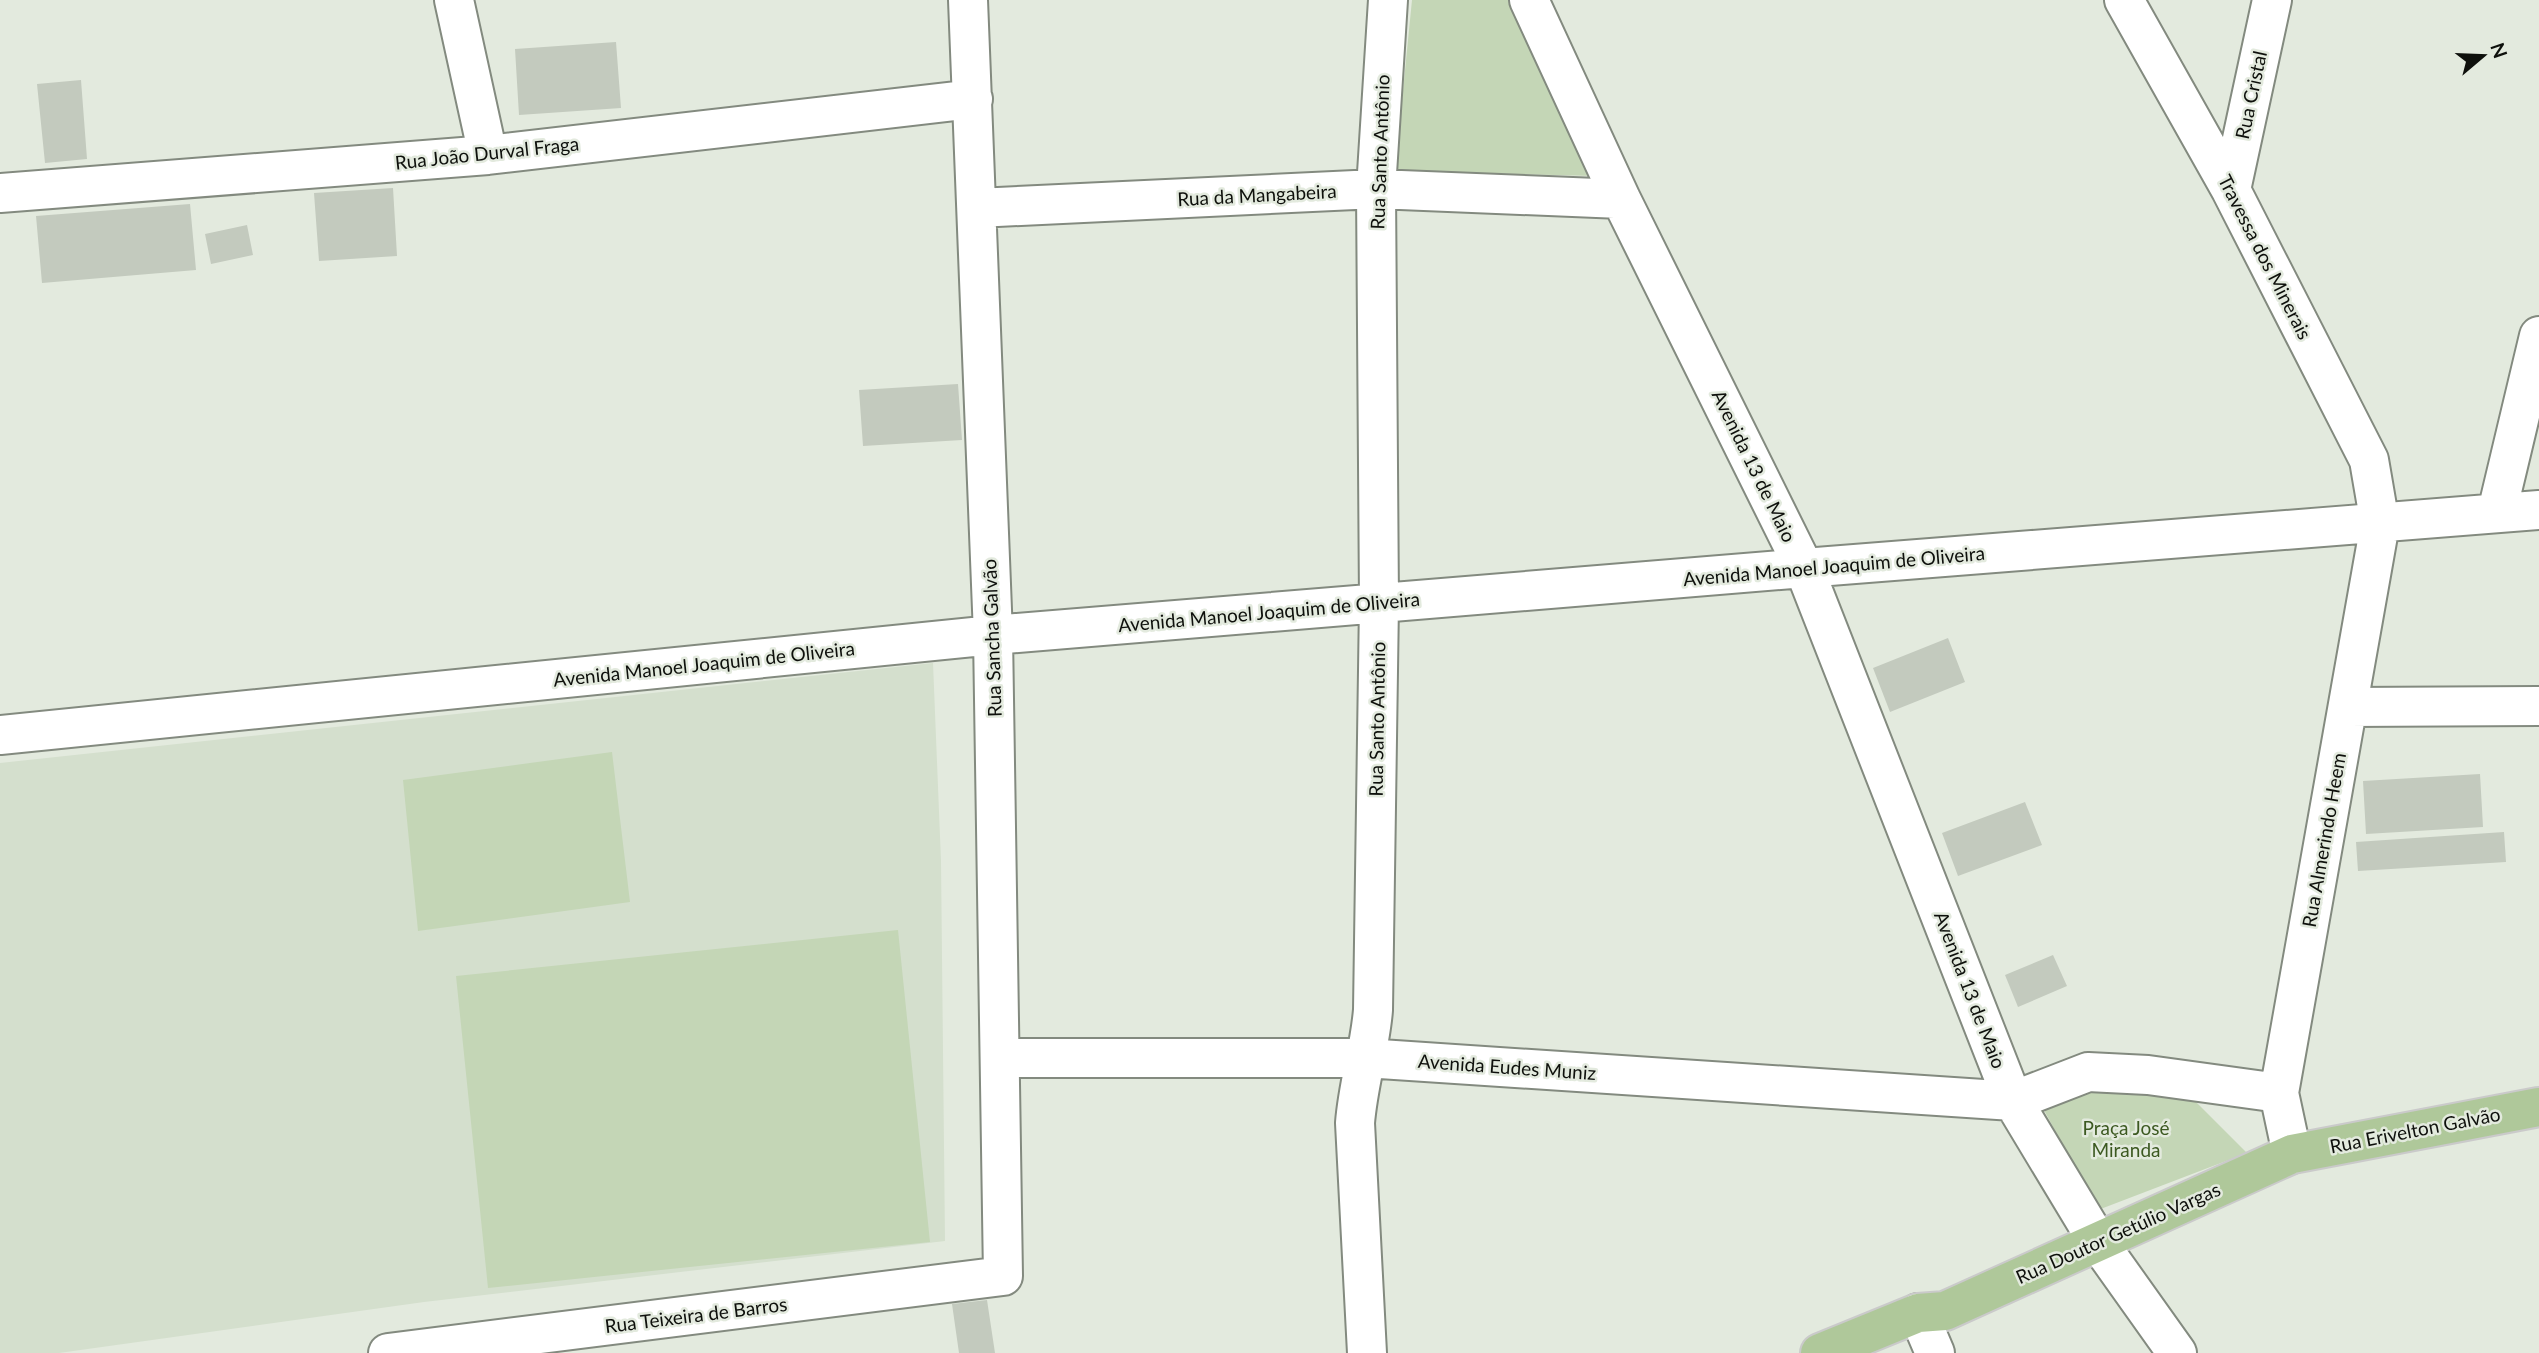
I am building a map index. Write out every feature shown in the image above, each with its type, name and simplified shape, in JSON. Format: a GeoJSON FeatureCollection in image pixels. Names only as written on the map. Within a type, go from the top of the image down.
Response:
{"type":"FeatureCollection","features":[{"type":"Feature","properties":{"kind":"main road","name":"Rua Erivelton Galvão"},"geometry":{"type":"LineString","coordinates":[[2291,1154],[2539,1107]]}},
{"type":"Feature","properties":{"kind":"main road","name":"Rua Doutor Getúlio Vargas"},"geometry":{"type":"LineString","coordinates":[[1881,1353],[2098,1242],[2291,1154]]}},
{"type":"Feature","properties":{"kind":"main road","name":"Rua Doutor Getúlio Vargas"},"geometry":{"type":"LineString","coordinates":[[1820,1353],[1931,1328]]}},
{"type":"Feature","properties":{"kind":"street"},"geometry":{"type":"LineString","coordinates":[[454,0],[488,155]]}},
{"type":"Feature","properties":{"kind":"street","name":"Rua Sancha Galvão"},"geometry":{"type":"LineString","coordinates":[[968,0],[993,635],[1003,1276]]}},
{"type":"Feature","properties":{"kind":"street","name":"Rua Santo Antônio"},"geometry":{"type":"LineString","coordinates":[[1367,1353],[1355,1123],[1357,1094],[1371,1035],[1373,1010],[1378,603],[1376,189],[1388,0]]}},
{"type":"Feature","properties":{"kind":"street","name":"Avenida 13 de Maio"},"geometry":{"type":"LineString","coordinates":[[1529,0],[1621,199],[1804,568],[2013,1101]]}},
{"type":"Feature","properties":{"kind":"street","name":"Travessa dos Minerais"},"geometry":{"type":"LineString","coordinates":[[2124,0],[2231,190],[2369,460],[2380,524]]}},
{"type":"Feature","properties":{"kind":"street","name":"Rua Cristal"},"geometry":{"type":"LineString","coordinates":[[2231,190],[2272,0]]}},
{"type":"Feature","properties":{"kind":"street","name":"Rua João Durval Fraga"},"geometry":{"type":"LineString","coordinates":[[0,193],[488,155],[973,99]]}},
{"type":"Feature","properties":{"kind":"street","name":"Rua da Mangabeira"},"geometry":{"type":"LineString","coordinates":[[977,208],[1376,189],[1621,199]]}},
{"type":"Feature","properties":{"kind":"street"},"geometry":{"type":"LineString","coordinates":[[2497,512],[2539,336]]}},
{"type":"Feature","properties":{"kind":"street","name":"Avenida Manoel Joaquim de Oliveira"},"geometry":{"type":"LineString","coordinates":[[0,734],[993,635],[2539,510]]}},
{"type":"Feature","properties":{"kind":"street","name":"Rua Almerindo Heem"},"geometry":{"type":"LineString","coordinates":[[2291,1154],[2279,1093],[2380,524]]}},
{"type":"Feature","properties":{"kind":"street"},"geometry":{"type":"LineString","coordinates":[[2348,707],[2539,706]]}},
{"type":"Feature","properties":{"kind":"street","name":"Avenida Eudes Muniz"},"geometry":{"type":"LineString","coordinates":[[1001,1058],[1365,1058],[2013,1101]]}},
{"type":"Feature","properties":{"kind":"street"},"geometry":{"type":"LineString","coordinates":[[2178,1353],[2098,1242],[2013,1101],[2088,1072],[2148,1075],[2279,1093]]}},
{"type":"Feature","properties":{"kind":"street","name":"Rua Teixeira de Barros"},"geometry":{"type":"LineString","coordinates":[[388,1353],[551,1343],[1003,1276]]}},
{"type":"Feature","properties":{"kind":"shaded area"},"geometry":{"type":"Polygon","coordinates":[[[933,663],[941,861],[945,1241],[424,1302],[59,1353],[0,1353],[0,763],[933,663]]]}},
{"type":"Feature","properties":{"kind":"green space"},"geometry":{"type":"Polygon","coordinates":[[[1412,0],[1514,0],[1595,176],[1395,171],[1412,0]]]}},
{"type":"Feature","properties":{"kind":"green space"},"geometry":{"type":"Polygon","coordinates":[[[612,752],[630,902],[418,931],[403,780],[612,752]]]}},
{"type":"Feature","properties":{"kind":"green space"},"geometry":{"type":"Polygon","coordinates":[[[898,930],[930,1242],[488,1288],[456,976],[898,930]]]}},
{"type":"Feature","properties":{"kind":"green space","name":"Praça José Miranda"},"geometry":{"type":"Polygon","coordinates":[[[2082,1085],[2195,1101],[2247,1153],[2098,1210],[2038,1099],[2082,1085]]]}},
{"type":"Feature","properties":{"kind":"building"},"geometry":{"type":"Polygon","coordinates":[[[616,42],[621,108],[519,115],[515,49],[616,42]]]}},
{"type":"Feature","properties":{"kind":"building"},"geometry":{"type":"Polygon","coordinates":[[[81,80],[87,159],[45,163],[37,84],[81,80]]]}},
{"type":"Feature","properties":{"kind":"building"},"geometry":{"type":"Polygon","coordinates":[[[393,188],[397,256],[319,261],[314,193],[393,188]]]}},
{"type":"Feature","properties":{"kind":"building"},"geometry":{"type":"Polygon","coordinates":[[[190,204],[196,270],[42,283],[36,216],[190,204]]]}},
{"type":"Feature","properties":{"kind":"building"},"geometry":{"type":"Polygon","coordinates":[[[247,225],[253,255],[211,264],[205,234],[247,225]]]}},
{"type":"Feature","properties":{"kind":"building"},"geometry":{"type":"Polygon","coordinates":[[[958,384],[962,440],[863,446],[859,390],[958,384]]]}},
{"type":"Feature","properties":{"kind":"building"},"geometry":{"type":"Polygon","coordinates":[[[1948,638],[1965,682],[1890,712],[1873,668],[1948,638]]]}},
{"type":"Feature","properties":{"kind":"building"},"geometry":{"type":"Polygon","coordinates":[[[2480,774],[2483,827],[2366,834],[2363,781],[2480,774]]]}},
{"type":"Feature","properties":{"kind":"building"},"geometry":{"type":"Polygon","coordinates":[[[2025,802],[2042,845],[1958,876],[1942,833],[2025,802]]]}},
{"type":"Feature","properties":{"kind":"building"},"geometry":{"type":"Polygon","coordinates":[[[2504,832],[2506,862],[2358,871],[2356,842],[2504,832]]]}},
{"type":"Feature","properties":{"kind":"building"},"geometry":{"type":"Polygon","coordinates":[[[2053,955],[2067,986],[2018,1007],[2005,975],[2053,955]]]}},
{"type":"Feature","properties":{"kind":"building"},"geometry":{"type":"Polygon","coordinates":[[[987,1300],[995,1353],[959,1353],[952,1304],[987,1300]]]}}]}
